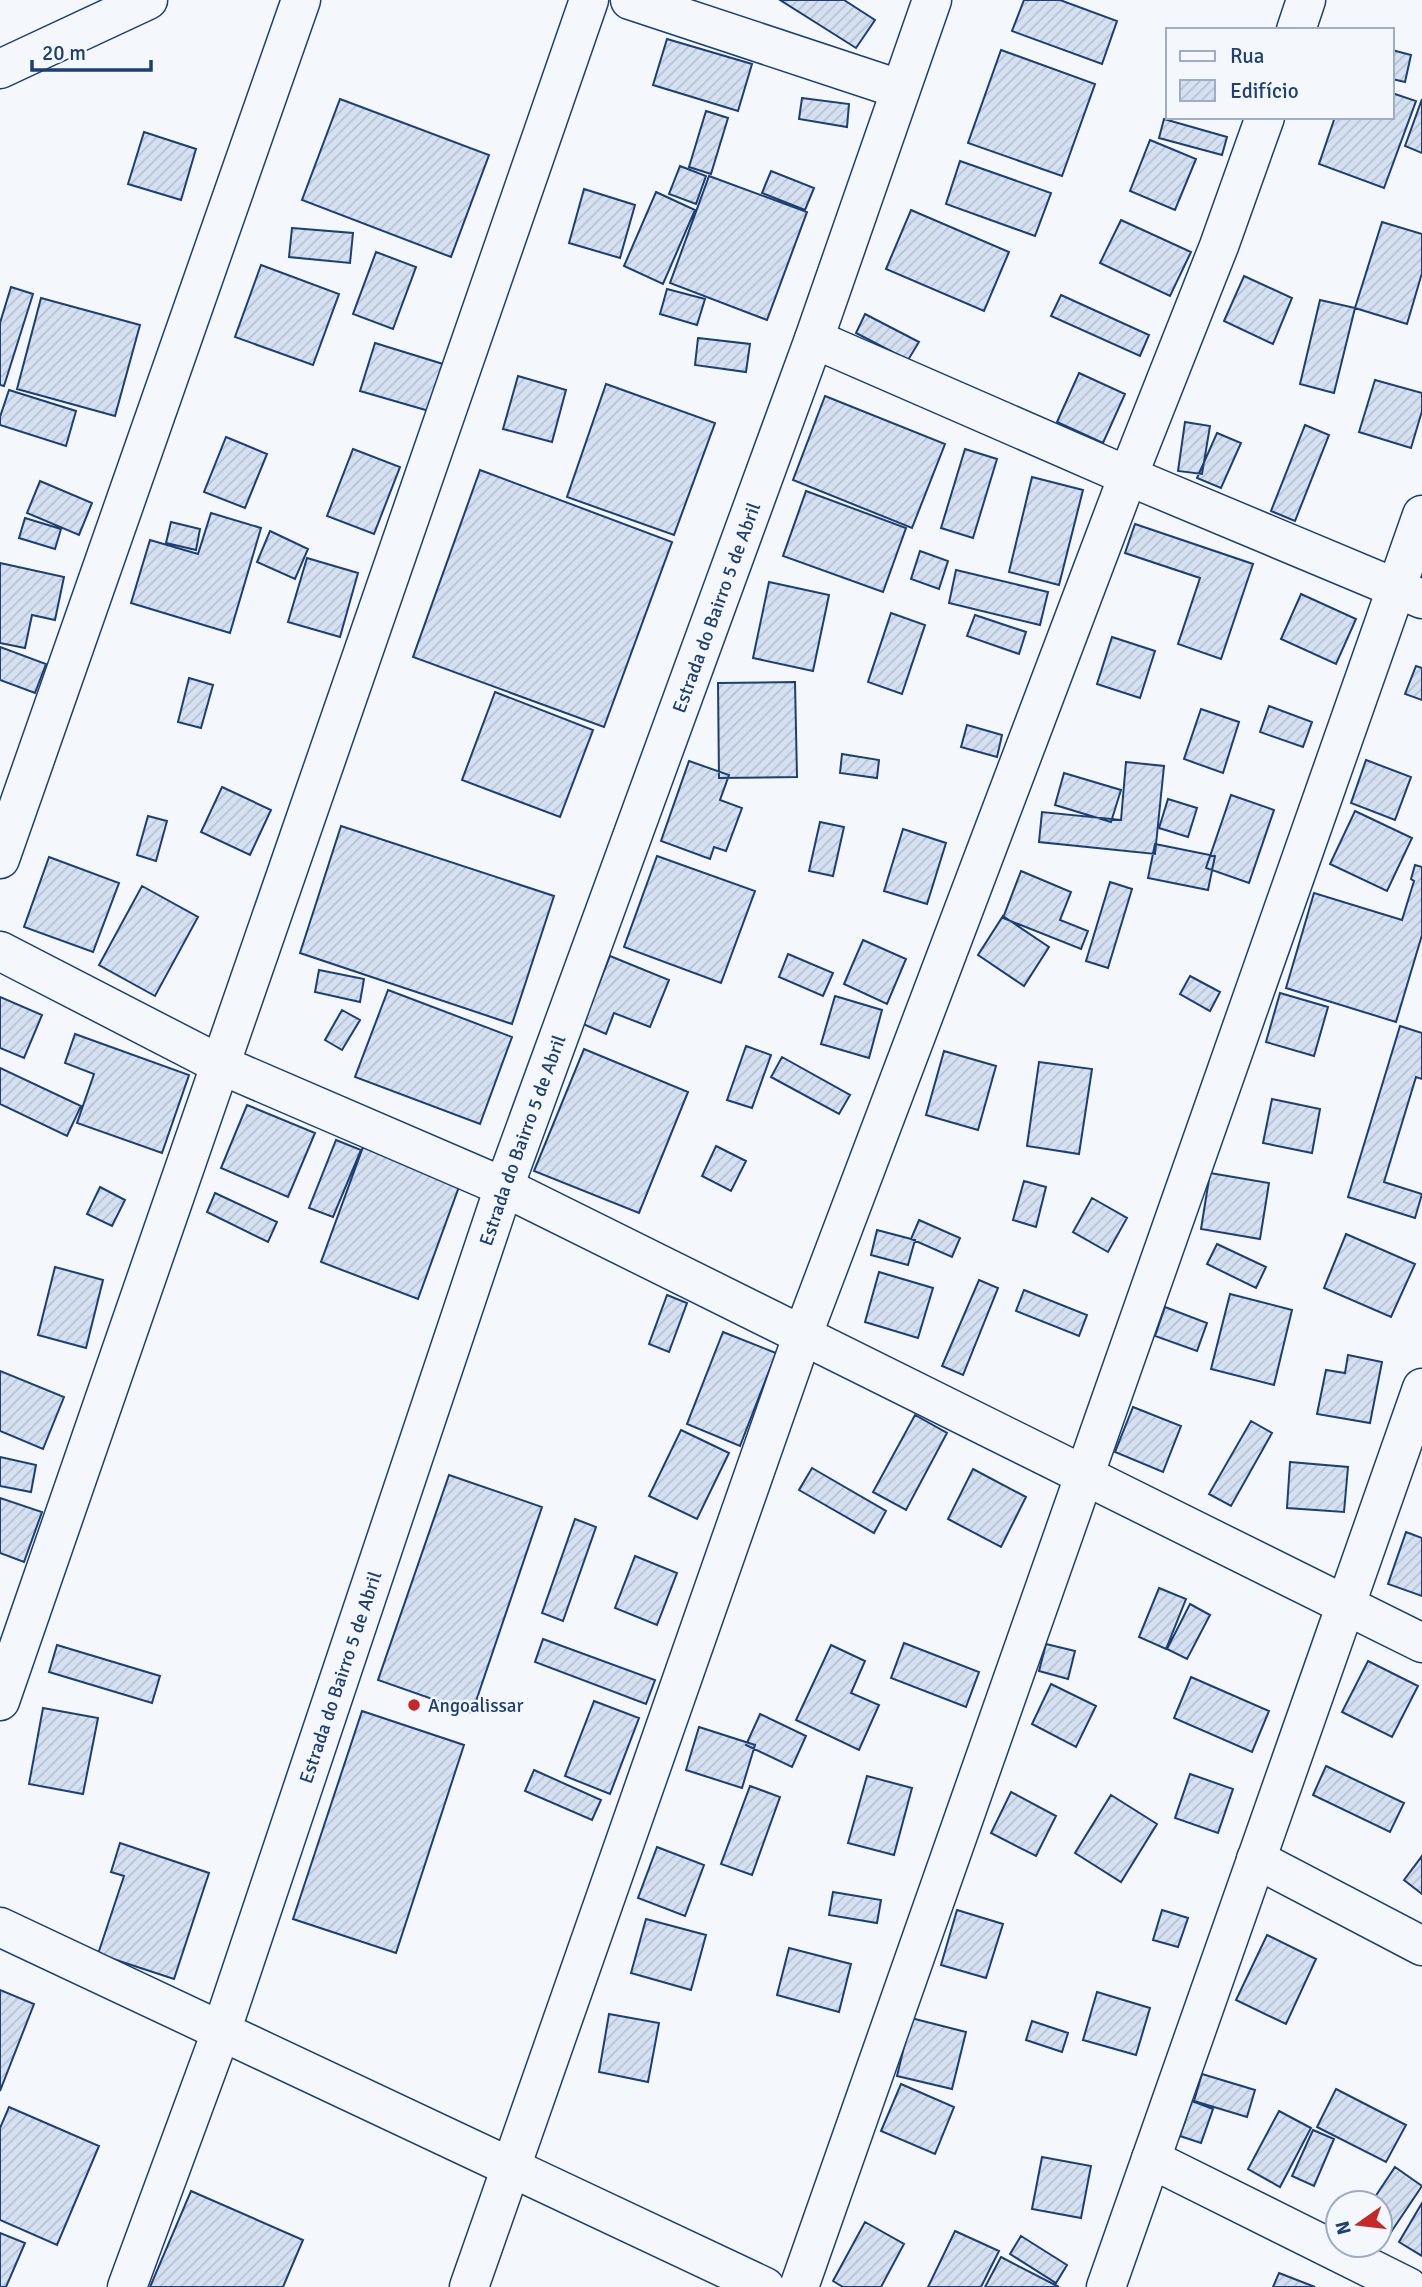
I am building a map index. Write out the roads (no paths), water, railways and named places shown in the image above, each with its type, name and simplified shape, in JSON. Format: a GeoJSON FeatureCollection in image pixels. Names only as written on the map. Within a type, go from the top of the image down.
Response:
{"type":"FeatureCollection","features":[{"type":"Feature","properties":{"kind":"street"},"geometry":{"type":"LineString","coordinates":[[0,69],[149,0]]}},
{"type":"Feature","properties":{"kind":"street"},"geometry":{"type":"LineString","coordinates":[[0,859],[301,0]]}},
{"type":"Feature","properties":{"kind":"street"},"geometry":{"type":"LineString","coordinates":[[0,1701],[589,0]]}},
{"type":"Feature","properties":{"kind":"street"},"geometry":{"type":"LineString","coordinates":[[630,0],[899,89]]}},
{"type":"Feature","properties":{"kind":"street","name":"Estrada do Bairro 5 de Abril"},"geometry":{"type":"LineString","coordinates":[[127,2287],[221,2032],[504,1187],[814,340],[932,0]]}},
{"type":"Feature","properties":{"kind":"street"},"geometry":{"type":"LineString","coordinates":[[1297,28],[1307,0]]}},
{"type":"Feature","properties":{"kind":"street"},"geometry":{"type":"LineString","coordinates":[[469,2287],[803,1335],[1128,476],[1219,246],[1264,119]]}},
{"type":"Feature","properties":{"kind":"street"},"geometry":{"type":"LineString","coordinates":[[814,340],[1128,476],[1409,593]]}},
{"type":"Feature","properties":{"kind":"street"},"geometry":{"type":"LineString","coordinates":[[799,2287],[1084,1474],[1409,593],[1422,515]]}},
{"type":"Feature","properties":{"kind":"street"},"geometry":{"type":"LineString","coordinates":[[0,951],[221,1065],[504,1187],[1422,1643]]}},
{"type":"Feature","properties":{"kind":"street"},"geometry":{"type":"LineString","coordinates":[[1106,2287],[1422,1388]]}},
{"type":"Feature","properties":{"kind":"street"},"geometry":{"type":"LineString","coordinates":[[1256,1858],[1422,1946]]}},
{"type":"Feature","properties":{"kind":"street"},"geometry":{"type":"LineString","coordinates":[[0,1927],[765,2287]]}},
{"type":"Feature","properties":{"kind":"street"},"geometry":{"type":"LineString","coordinates":[[1151,2159],[1408,2287]]}},
{"type":"Feature","properties":{"kind":"place","name":"Angoalissar"},"geometry":{"type":"Point","coordinates":[414,1705]}}]}
